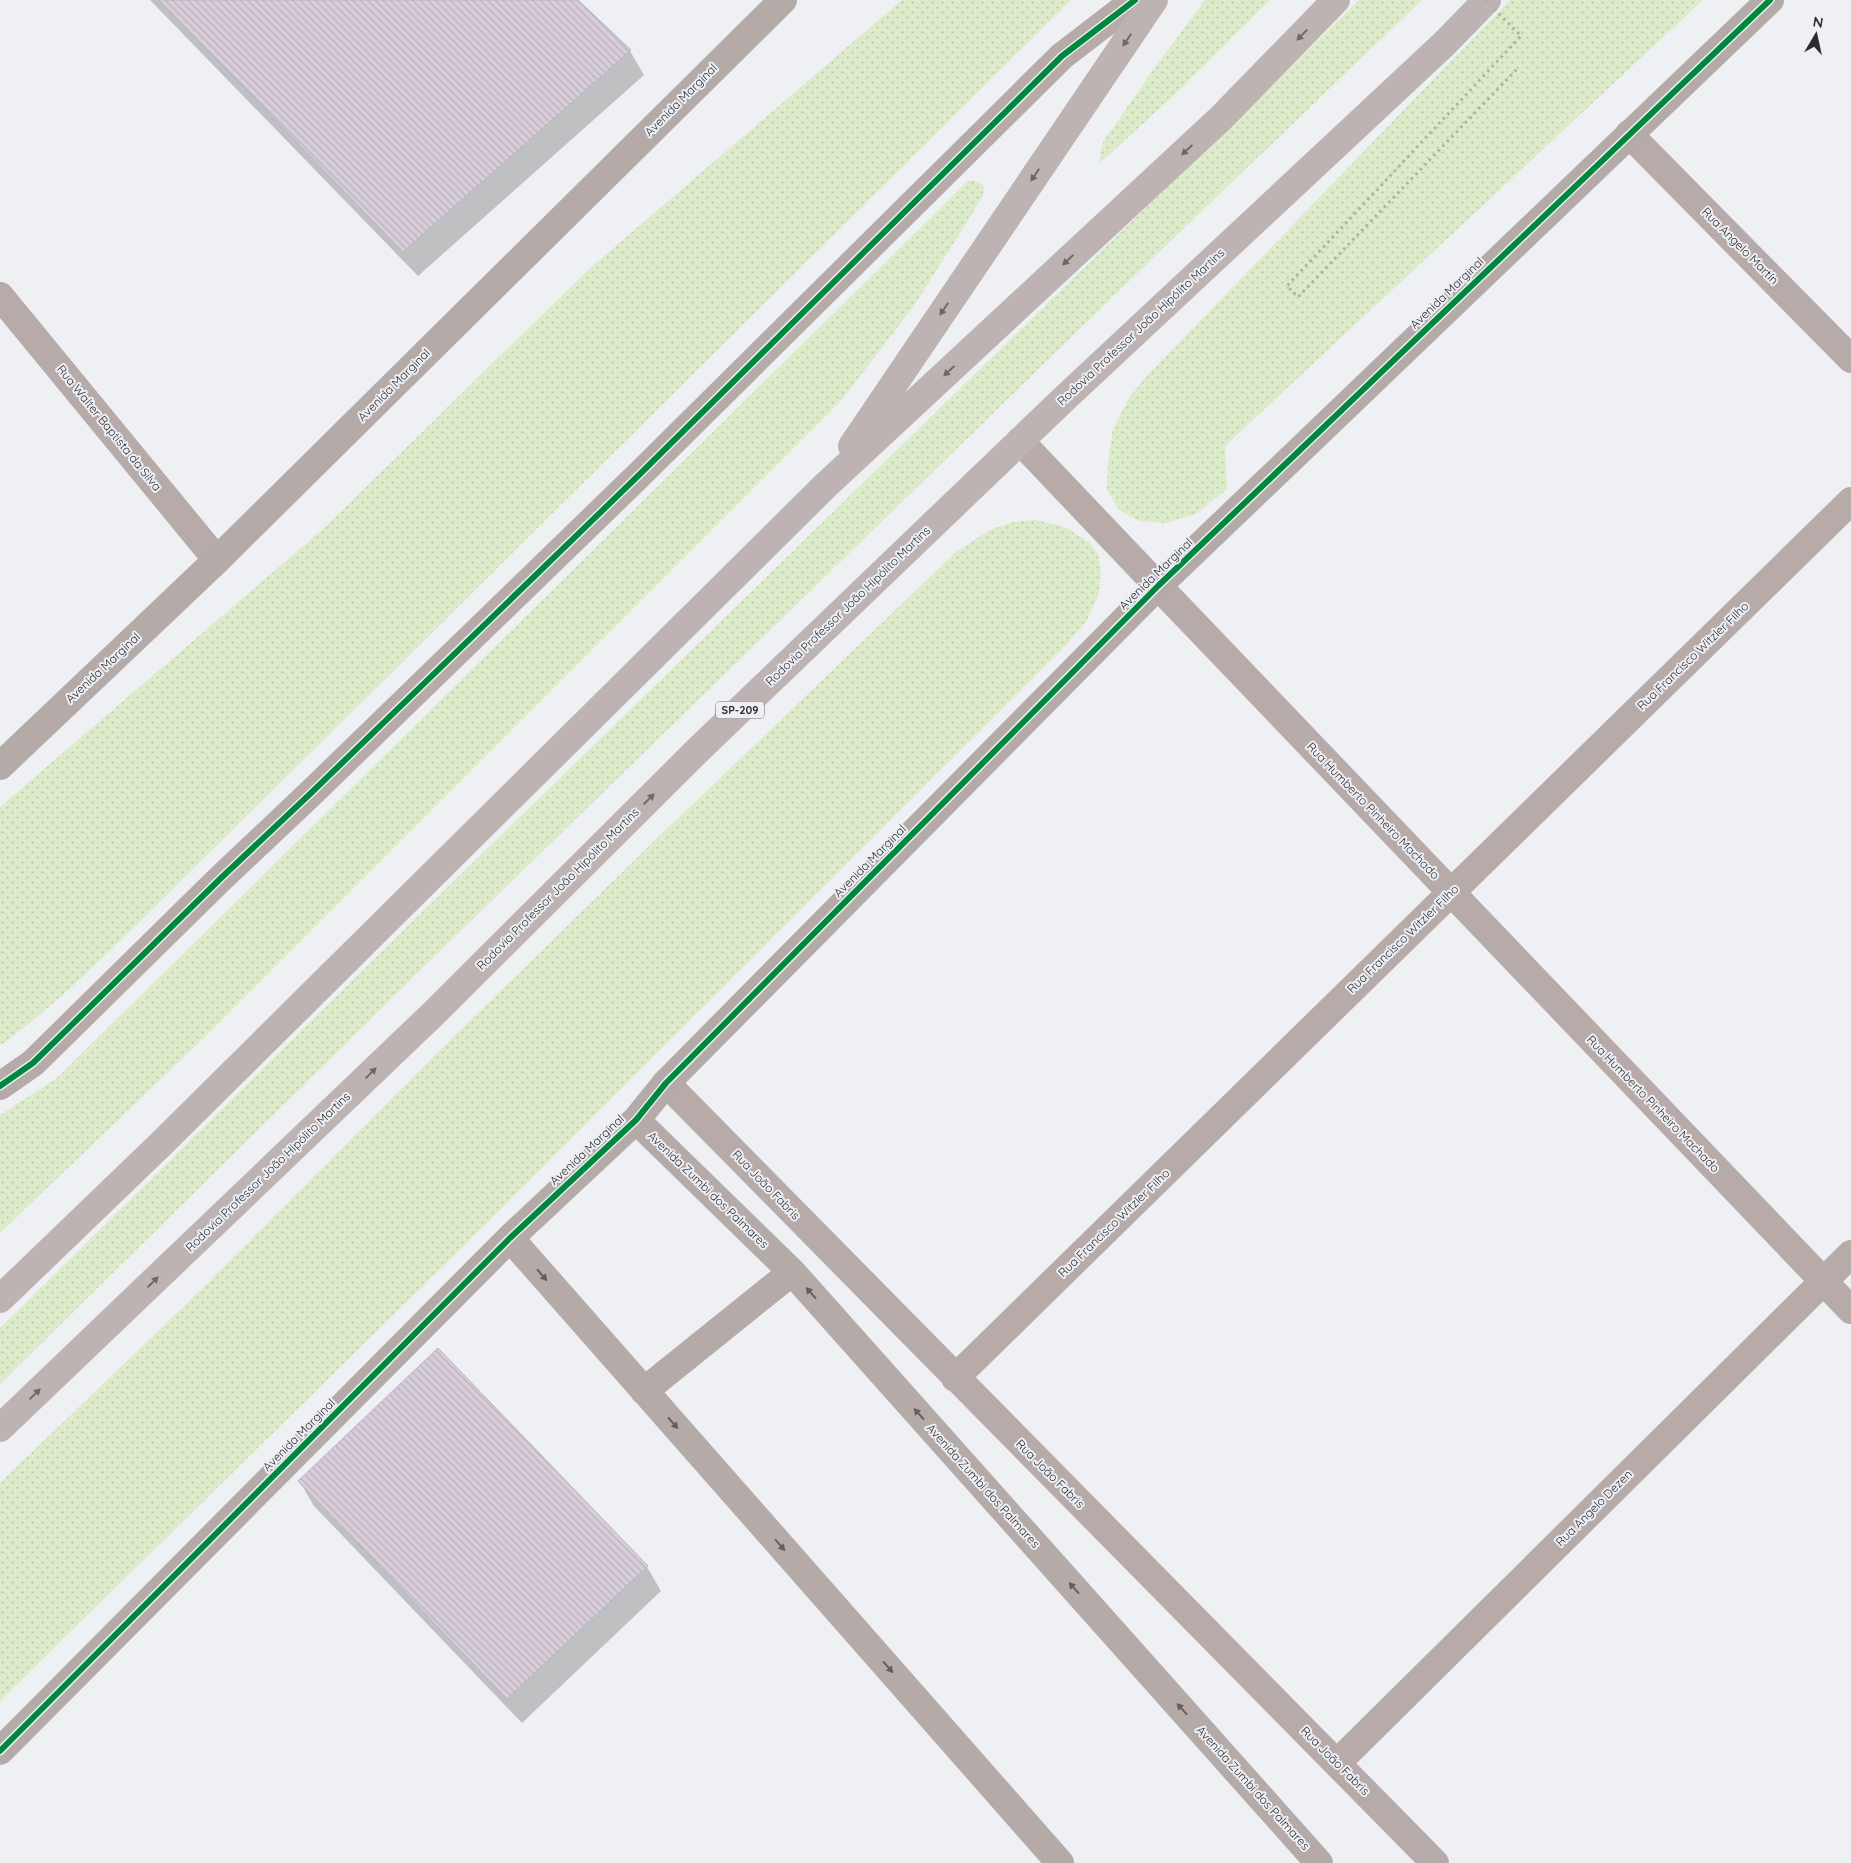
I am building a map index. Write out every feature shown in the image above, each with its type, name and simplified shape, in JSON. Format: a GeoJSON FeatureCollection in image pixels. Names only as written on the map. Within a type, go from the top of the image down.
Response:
{"type":"FeatureCollection","features":[{"type":"Feature","properties":{"kind":"highway"},"geometry":{"type":"LineString","coordinates":[[824,486],[1154,0]]}},
{"type":"Feature","properties":{"kind":"highway"},"geometry":{"type":"LineString","coordinates":[[0,1299],[169,1136],[824,486],[1221,118],[1336,0]]}},
{"type":"Feature","properties":{"kind":"highway","name":"Rodovia Professor João Hipólito Martins"},"geometry":{"type":"LineString","coordinates":[[0,1428],[425,1022],[697,751],[1020,441],[1444,44],[1486,0]]}},
{"type":"Feature","properties":{"kind":"street","name":"Avenida Marginal"},"geometry":{"type":"LineString","coordinates":[[0,766],[217,560],[783,0]]}},
{"type":"Feature","properties":{"kind":"street"},"geometry":{"type":"LineString","coordinates":[[0,1086],[34,1064],[220,879],[633,481],[1062,56],[1136,0]]}},
{"type":"Feature","properties":{"kind":"street","name":"Avenida Marginal"},"geometry":{"type":"LineString","coordinates":[[0,1751],[510,1238],[636,1120],[666,1083],[1158,586],[1770,0]]}},
{"type":"Feature","properties":{"kind":"street","name":"Rua Angelo Martín"},"geometry":{"type":"LineString","coordinates":[[1629,134],[1851,359]]}},
{"type":"Feature","properties":{"kind":"street","name":"Rua Walter Baptista da Silva"},"geometry":{"type":"LineString","coordinates":[[0,296],[217,560]]}},
{"type":"Feature","properties":{"kind":"street","name":"Rua Humberto Pinheiro Machado"},"geometry":{"type":"LineString","coordinates":[[1020,441],[1851,1310]]}},
{"type":"Feature","properties":{"kind":"street","name":"Rua Francisco Witzler Filho"},"geometry":{"type":"LineString","coordinates":[[955,1378],[1851,501]]}},
{"type":"Feature","properties":{"kind":"street","name":"Rua João Fabris"},"geometry":{"type":"LineString","coordinates":[[666,1083],[1435,1863]]}},
{"type":"Feature","properties":{"kind":"street","name":"Avenida Zumbi dos Palmares"},"geometry":{"type":"LineString","coordinates":[[636,1120],[792,1272],[1319,1863]]}},
{"type":"Feature","properties":{"kind":"street"},"geometry":{"type":"LineString","coordinates":[[510,1238],[1058,1862]]}},
{"type":"Feature","properties":{"kind":"street","name":"Rua Angelo Dezen"},"geometry":{"type":"LineString","coordinates":[[1337,1763],[1851,1254]]}},
{"type":"Feature","properties":{"kind":"street"},"geometry":{"type":"LineString","coordinates":[[644,1391],[792,1272]]}},
{"type":"Feature","properties":{"kind":"path"},"geometry":{"type":"LineString","coordinates":[[1486,0],[1521,36],[1287,286],[1298,297],[1517,69]]}},
{"type":"Feature","properties":{"kind":"green space"},"geometry":{"type":"Polygon","coordinates":[[[902,0],[1071,0],[172,890],[70,989],[27,1026],[0,1044],[0,807],[323,529],[588,270],[902,0]]]}},
{"type":"Feature","properties":{"kind":"green space"},"geometry":{"type":"Polygon","coordinates":[[[1205,0],[1270,0],[1172,97],[1099,164],[1103,142],[1205,0]]]}},
{"type":"Feature","properties":{"kind":"green space"},"geometry":{"type":"Polygon","coordinates":[[[1359,0],[1422,0],[1155,256],[441,950],[0,1384],[0,1328],[412,922],[1359,0]]]}},
{"type":"Feature","properties":{"kind":"green space"},"geometry":{"type":"Polygon","coordinates":[[[1510,0],[1703,0],[1225,446],[1227,489],[1196,514],[1166,523],[1139,521],[1119,510],[1107,490],[1108,463],[1113,429],[1129,398],[1146,377],[1510,0]]]}},
{"type":"Feature","properties":{"kind":"green space"},"geometry":{"type":"Polygon","coordinates":[[[968,181],[977,181],[984,186],[983,196],[914,306],[840,402],[207,1035],[0,1233],[0,1115],[57,1078],[968,181]]]}},
{"type":"Feature","properties":{"kind":"green space"},"geometry":{"type":"Polygon","coordinates":[[[1037,520],[1065,527],[1090,543],[1098,554],[1101,572],[1099,593],[1086,622],[1067,644],[487,1223],[0,1701],[0,1483],[209,1282],[435,1055],[646,849],[956,552],[990,530],[1013,522],[1037,520]]]}},
{"type":"Feature","properties":{"kind":"building"},"geometry":{"type":"Polygon","coordinates":[[[159,0],[578,0],[631,50],[403,252],[159,0]]]}},
{"type":"Feature","properties":{"kind":"building"},"geometry":{"type":"Polygon","coordinates":[[[438,1348],[648,1566],[507,1699],[298,1481],[438,1348]]]}},
{"type":"Feature","properties":{"kind":"cycle path"},"geometry":{"type":"LineString","coordinates":[[0,1086],[33,1063],[220,879],[640,474],[1062,56],[1135,0]]}},
{"type":"Feature","properties":{"kind":"cycle path"},"geometry":{"type":"LineString","coordinates":[[0,1751],[510,1238],[636,1120],[666,1083],[1158,586],[1770,0]]}}]}
